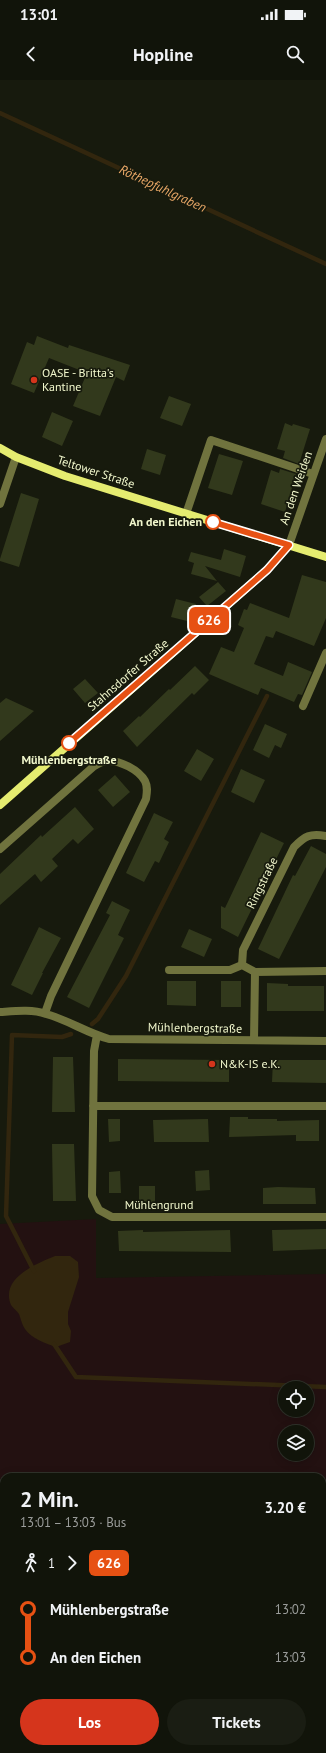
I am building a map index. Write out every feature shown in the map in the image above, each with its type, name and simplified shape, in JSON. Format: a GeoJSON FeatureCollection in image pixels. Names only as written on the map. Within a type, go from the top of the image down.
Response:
{"type":"FeatureCollection","features":[{"type":"Feature","properties":{"kind":"street","name":"An den Weiden"},"geometry":{"type":"LineString","coordinates":[[289,545],[326,439]]}},
{"type":"Feature","properties":{"kind":"street"},"geometry":{"type":"LineString","coordinates":[[186,514],[211,440],[313,474]]}},
{"type":"Feature","properties":{"kind":"street","name":"Teltower Straße"},"geometry":{"type":"LineString","coordinates":[[0,448],[16,457],[65,476],[326,557]]}},
{"type":"Feature","properties":{"kind":"street"},"geometry":{"type":"LineString","coordinates":[[0,504],[16,457]]}},
{"type":"Feature","properties":{"kind":"street","name":"Stahnsdorfer Straße"},"geometry":{"type":"LineString","coordinates":[[0,805],[267,570],[289,545]]}},
{"type":"Feature","properties":{"kind":"street"},"geometry":{"type":"LineString","coordinates":[[303,706],[326,653]]}},
{"type":"Feature","properties":{"kind":"street"},"geometry":{"type":"LineString","coordinates":[[0,849],[93,767],[100,763],[105,761],[120,762],[139,774],[145,781],[148,790],[146,799],[51,996],[45,1013]]}},
{"type":"Feature","properties":{"kind":"street","name":"Ringstraße"},"geometry":{"type":"LineString","coordinates":[[242,965],[243,950],[294,847],[304,837],[317,834],[326,836]]}},
{"type":"Feature","properties":{"kind":"street"},"geometry":{"type":"LineString","coordinates":[[169,970],[230,970],[242,965],[255,972],[326,971]]}},
{"type":"Feature","properties":{"kind":"street"},"geometry":{"type":"LineString","coordinates":[[254,1040],[255,972]]}},
{"type":"Feature","properties":{"kind":"street","name":"Mühlenbergstraße"},"geometry":{"type":"LineString","coordinates":[[0,1012],[31,1011],[45,1013],[65,1020],[97,1035],[110,1038],[326,1041]]}},
{"type":"Feature","properties":{"kind":"street","name":"Mühlengrund"},"geometry":{"type":"LineString","coordinates":[[97,1035],[94,1050],[92,1196],[99,1210],[112,1217],[326,1217]]}},
{"type":"Feature","properties":{"kind":"street"},"geometry":{"type":"LineString","coordinates":[[93,1106],[326,1106]]}},
{"type":"Feature","properties":{"kind":"shaded area"},"geometry":{"type":"Polygon","coordinates":[[[96,1219],[96,1278],[326,1274],[326,1473],[0,1473],[0,1224],[96,1219]]]}},
{"type":"Feature","properties":{"kind":"shaded area"},"geometry":{"type":"Polygon","coordinates":[[[55,1256],[70,1256],[78,1262],[79,1277],[68,1312],[68,1324],[71,1331],[70,1342],[56,1347],[39,1340],[25,1329],[19,1314],[11,1305],[9,1295],[15,1280],[22,1273],[55,1256]]]}},
{"type":"Feature","properties":{"kind":"building"},"geometry":{"type":"Polygon","coordinates":[[[37,336],[68,348],[69,345],[130,365],[124,381],[116,377],[100,416],[73,406],[87,373],[49,358],[34,393],[11,384],[27,342],[34,345],[37,336]]]}},
{"type":"Feature","properties":{"kind":"building"},"geometry":{"type":"Polygon","coordinates":[[[169,396],[191,404],[182,426],[160,418],[169,396]]]}},
{"type":"Feature","properties":{"kind":"building"},"geometry":{"type":"Polygon","coordinates":[[[52,412],[73,421],[62,446],[42,437],[52,412]]]}},
{"type":"Feature","properties":{"kind":"building"},"geometry":{"type":"Polygon","coordinates":[[[285,423],[292,426],[293,424],[310,429],[299,464],[283,458],[285,451],[277,449],[285,423]]]}},
{"type":"Feature","properties":{"kind":"building"},"geometry":{"type":"Polygon","coordinates":[[[147,449],[166,455],[160,475],[141,469],[147,449]]]}},
{"type":"Feature","properties":{"kind":"building"},"geometry":{"type":"Polygon","coordinates":[[[219,454],[243,461],[232,495],[208,488],[219,454]]]}},
{"type":"Feature","properties":{"kind":"building"},"geometry":{"type":"Polygon","coordinates":[[[280,469],[296,474],[285,512],[261,504],[271,470],[279,473],[280,469]]]}},
{"type":"Feature","properties":{"kind":"building"},"geometry":{"type":"Polygon","coordinates":[[[21,493],[39,499],[19,567],[0,561],[0,559],[21,493]]]}},
{"type":"Feature","properties":{"kind":"building"},"geometry":{"type":"Polygon","coordinates":[[[224,549],[246,556],[240,577],[205,566],[217,581],[191,574],[194,563],[188,561],[191,552],[221,560],[224,549]]]}},
{"type":"Feature","properties":{"kind":"building"},"geometry":{"type":"Polygon","coordinates":[[[302,575],[326,582],[326,618],[314,646],[276,631],[273,638],[266,636],[254,664],[283,676],[288,662],[312,672],[302,695],[298,694],[294,702],[261,688],[258,695],[209,674],[221,647],[234,652],[244,628],[238,625],[244,609],[247,610],[250,603],[289,618],[302,575]]]}},
{"type":"Feature","properties":{"kind":"building"},"geometry":{"type":"Polygon","coordinates":[[[218,582],[226,591],[207,606],[199,597],[218,582]]]}},
{"type":"Feature","properties":{"kind":"building"},"geometry":{"type":"Polygon","coordinates":[[[176,599],[196,604],[191,622],[171,617],[176,599]]]}},
{"type":"Feature","properties":{"kind":"building"},"geometry":{"type":"Polygon","coordinates":[[[195,666],[209,680],[194,695],[192,693],[137,747],[123,731],[195,666]]]}},
{"type":"Feature","properties":{"kind":"building"},"geometry":{"type":"Polygon","coordinates":[[[85,679],[98,693],[85,703],[73,689],[85,679]]]}},
{"type":"Feature","properties":{"kind":"building"},"geometry":{"type":"Polygon","coordinates":[[[6,698],[34,711],[0,741],[0,703],[6,698]]]}},
{"type":"Feature","properties":{"kind":"building"},"geometry":{"type":"Polygon","coordinates":[[[265,724],[287,734],[281,748],[275,745],[269,758],[253,750],[265,724]]]}},
{"type":"Feature","properties":{"kind":"building"},"geometry":{"type":"Polygon","coordinates":[[[197,749],[214,759],[201,781],[184,771],[197,749]]]}},
{"type":"Feature","properties":{"kind":"building"},"geometry":{"type":"Polygon","coordinates":[[[241,769],[265,780],[254,803],[231,792],[241,769]]]}},
{"type":"Feature","properties":{"kind":"building"},"geometry":{"type":"Polygon","coordinates":[[[115,775],[130,792],[113,807],[98,790],[115,775]]]}},
{"type":"Feature","properties":{"kind":"building"},"geometry":{"type":"Polygon","coordinates":[[[75,807],[94,829],[78,844],[73,839],[52,859],[58,866],[41,882],[35,874],[0,905],[0,874],[41,835],[42,837],[75,807]]]}},
{"type":"Feature","properties":{"kind":"building"},"geometry":{"type":"Polygon","coordinates":[[[154,813],[173,822],[164,839],[169,842],[159,863],[155,861],[144,882],[126,873],[154,813]]]}},
{"type":"Feature","properties":{"kind":"building"},"geometry":{"type":"Polygon","coordinates":[[[261,832],[284,843],[238,937],[221,928],[221,906],[225,908],[261,832]]]}},
{"type":"Feature","properties":{"kind":"building"},"geometry":{"type":"Polygon","coordinates":[[[311,846],[326,854],[326,867],[279,959],[258,949],[293,875],[295,876],[311,846]]]}},
{"type":"Feature","properties":{"kind":"building"},"geometry":{"type":"Polygon","coordinates":[[[112,901],[130,910],[118,935],[124,938],[89,1008],[67,997],[110,915],[106,913],[112,901]]]}},
{"type":"Feature","properties":{"kind":"building"},"geometry":{"type":"Polygon","coordinates":[[[39,927],[61,938],[32,995],[11,985],[39,927]]]}},
{"type":"Feature","properties":{"kind":"building"},"geometry":{"type":"Polygon","coordinates":[[[189,929],[212,939],[204,957],[181,947],[189,929]]]}},
{"type":"Feature","properties":{"kind":"building"},"geometry":{"type":"Polygon","coordinates":[[[167,981],[196,981],[196,1006],[167,1005],[167,981]]]}},
{"type":"Feature","properties":{"kind":"building"},"geometry":{"type":"Polygon","coordinates":[[[221,981],[241,981],[241,1007],[221,1007],[221,981]]]}},
{"type":"Feature","properties":{"kind":"building"},"geometry":{"type":"Polygon","coordinates":[[[267,983],[288,984],[288,986],[324,986],[324,1011],[267,1011],[267,983]]]}},
{"type":"Feature","properties":{"kind":"building"},"geometry":{"type":"Polygon","coordinates":[[[53,1057],[73,1057],[75,1112],[52,1112],[53,1057]]]}},
{"type":"Feature","properties":{"kind":"building"},"geometry":{"type":"Polygon","coordinates":[[[118,1059],[229,1060],[229,1082],[118,1081],[118,1059]]]}},
{"type":"Feature","properties":{"kind":"building"},"geometry":{"type":"Polygon","coordinates":[[[273,1060],[326,1060],[326,1083],[272,1082],[273,1060]]]}},
{"type":"Feature","properties":{"kind":"building"},"geometry":{"type":"Polygon","coordinates":[[[230,1117],[248,1117],[248,1119],[277,1119],[277,1121],[319,1120],[319,1141],[296,1141],[296,1135],[229,1137],[230,1117]]]}},
{"type":"Feature","properties":{"kind":"building"},"geometry":{"type":"Polygon","coordinates":[[[108,1119],[120,1119],[120,1141],[109,1142],[108,1119]]]}},
{"type":"Feature","properties":{"kind":"building"},"geometry":{"type":"Polygon","coordinates":[[[208,1119],[209,1142],[154,1142],[153,1120],[208,1119]]]}},
{"type":"Feature","properties":{"kind":"building"},"geometry":{"type":"Polygon","coordinates":[[[52,1144],[74,1144],[76,1201],[53,1201],[52,1144]]]}},
{"type":"Feature","properties":{"kind":"building"},"geometry":{"type":"Polygon","coordinates":[[[209,1170],[210,1190],[196,1191],[195,1171],[209,1170]]]}},
{"type":"Feature","properties":{"kind":"building"},"geometry":{"type":"Polygon","coordinates":[[[120,1171],[121,1193],[109,1193],[109,1172],[120,1171]]]}},
{"type":"Feature","properties":{"kind":"building"},"geometry":{"type":"Polygon","coordinates":[[[139,1186],[155,1186],[155,1203],[139,1204],[139,1186]]]}},
{"type":"Feature","properties":{"kind":"building"},"geometry":{"type":"Polygon","coordinates":[[[263,1188],[315,1188],[316,1204],[263,1204],[263,1188]]]}},
{"type":"Feature","properties":{"kind":"building"},"geometry":{"type":"Polygon","coordinates":[[[326,1229],[326,1249],[273,1251],[272,1230],[326,1229]]]}},
{"type":"Feature","properties":{"kind":"building"},"geometry":{"type":"Polygon","coordinates":[[[143,1230],[143,1232],[230,1230],[231,1252],[119,1251],[118,1231],[143,1230]]]}},
{"type":"Feature","properties":{"kind":"waterway","name":"Röthepfuhlgraben"},"geometry":{"type":"LineString","coordinates":[[0,113],[326,264]]}},
{"type":"Feature","properties":{"kind":"waterway"},"geometry":{"type":"LineString","coordinates":[[92,1024],[98,1019],[126,976],[267,696]]}},
{"type":"Feature","properties":{"kind":"waterway"},"geometry":{"type":"LineString","coordinates":[[34,1271],[6,1216],[12,1035],[62,1037],[71,1034]]}},
{"type":"Feature","properties":{"kind":"waterway"},"geometry":{"type":"LineString","coordinates":[[54,1344],[76,1377],[326,1387]]}},
{"type":"Feature","properties":{"kind":"bus line","name":"626"},"geometry":{"type":"LineString","coordinates":[[69,743],[267,570],[289,545],[213,522]]}},
{"type":"Feature","properties":{"kind":"place","name":"OASE - Britta's Kantine"},"geometry":{"type":"Point","coordinates":[34,380]}},
{"type":"Feature","properties":{"kind":"place","name":"An den Eichen"},"geometry":{"type":"Point","coordinates":[213,522]}},
{"type":"Feature","properties":{"kind":"place","name":"Mühlenbergstraße"},"geometry":{"type":"Point","coordinates":[69,743]}},
{"type":"Feature","properties":{"kind":"place","name":"N&K-IS e.K."},"geometry":{"type":"Point","coordinates":[212,1064]}}]}
